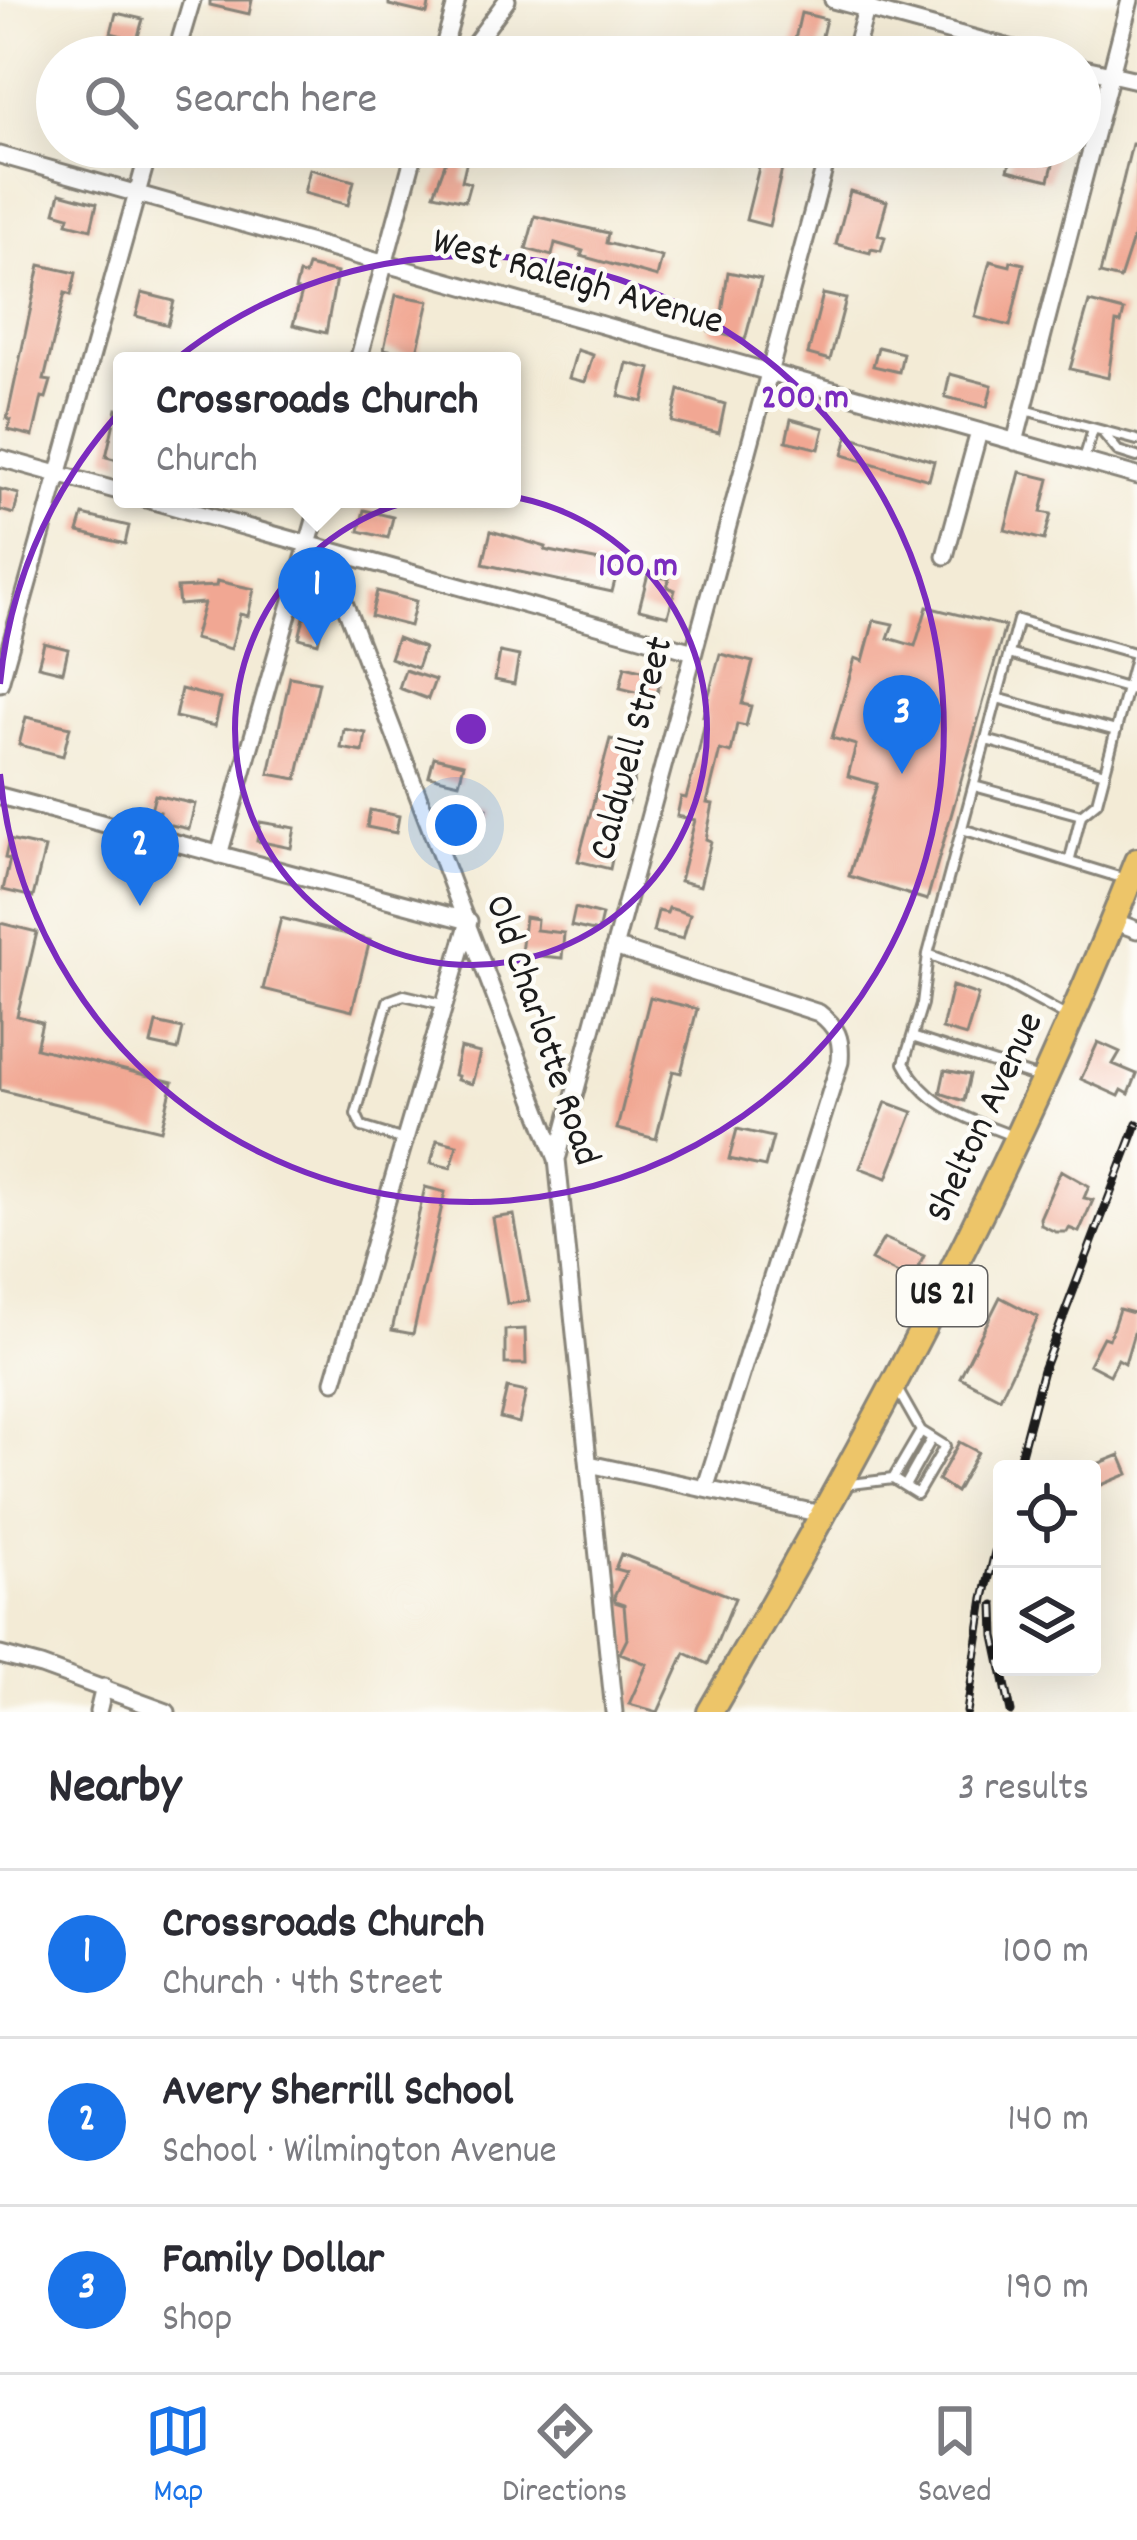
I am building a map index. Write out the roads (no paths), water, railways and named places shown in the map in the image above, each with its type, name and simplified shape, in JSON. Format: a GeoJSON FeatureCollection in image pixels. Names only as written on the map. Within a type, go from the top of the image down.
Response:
{"type":"FeatureCollection","features":[{"type":"Feature","properties":{"kind":"main road","name":"Shelton Avenue"},"geometry":{"type":"LineString","coordinates":[[710,1712],[826,1515],[954,1274],[1072,1019],[1125,926],[1133,871]]}},
{"type":"Feature","properties":{"kind":"street"},"geometry":{"type":"LineString","coordinates":[[182,36],[191,0]]}},
{"type":"Feature","properties":{"kind":"street"},"geometry":{"type":"LineString","coordinates":[[447,36],[457,0]]}},
{"type":"Feature","properties":{"kind":"street"},"geometry":{"type":"LineString","coordinates":[[480,36],[507,0]]}},
{"type":"Feature","properties":{"kind":"street"},"geometry":{"type":"LineString","coordinates":[[833,0],[867,4],[973,36]]}},
{"type":"Feature","properties":{"kind":"street"},"geometry":{"type":"LineString","coordinates":[[1101,114],[1130,0]]}},
{"type":"Feature","properties":{"kind":"street"},"geometry":{"type":"LineString","coordinates":[[859,36],[867,4]]}},
{"type":"Feature","properties":{"kind":"street"},"geometry":{"type":"LineString","coordinates":[[1101,73],[1137,80]]}},
{"type":"Feature","properties":{"kind":"street","name":"West Raleigh Avenue"},"geometry":{"type":"LineString","coordinates":[[0,155],[36,165]]}},
{"type":"Feature","properties":{"kind":"street","name":"West Raleigh Avenue"},"geometry":{"type":"LineString","coordinates":[[46,168],[1137,476]]}},
{"type":"Feature","properties":{"kind":"street"},"geometry":{"type":"LineString","coordinates":[[0,683],[144,168]]}},
{"type":"Feature","properties":{"kind":"street"},"geometry":{"type":"LineString","coordinates":[[360,352],[410,168]]}},
{"type":"Feature","properties":{"kind":"street","name":"Caldwell Street"},"geometry":{"type":"LineString","coordinates":[[557,1159],[824,168]]}},
{"type":"Feature","properties":{"kind":"street"},"geometry":{"type":"LineString","coordinates":[[1015,442],[1032,412],[1088,168]]}},
{"type":"Feature","properties":{"kind":"street"},"geometry":{"type":"LineString","coordinates":[[945,556],[980,432]]}},
{"type":"Feature","properties":{"kind":"street"},"geometry":{"type":"LineString","coordinates":[[0,458],[113,490]]}},
{"type":"Feature","properties":{"kind":"street"},"geometry":{"type":"LineString","coordinates":[[179,508],[694,652]]}},
{"type":"Feature","properties":{"kind":"street"},"geometry":{"type":"LineString","coordinates":[[219,855],[319,508]]}},
{"type":"Feature","properties":{"kind":"street","name":"Old Charlotte Road"},"geometry":{"type":"LineString","coordinates":[[309,544],[334,575],[557,1159],[614,1712]]}},
{"type":"Feature","properties":{"kind":"street"},"geometry":{"type":"LineString","coordinates":[[0,796],[469,921],[334,1381]]}},
{"type":"Feature","properties":{"kind":"street"},"geometry":{"type":"LineString","coordinates":[[614,947],[818,1013],[834,1025],[842,1042],[840,1062],[705,1489]]}},
{"type":"Feature","properties":{"kind":"street"},"geometry":{"type":"LineString","coordinates":[[589,1464],[826,1515]]}},
{"type":"Feature","properties":{"kind":"street"},"geometry":{"type":"LineString","coordinates":[[0,1655],[167,1712]]}},
{"type":"Feature","properties":{"kind":"street"},"geometry":{"type":"LineString","coordinates":[[98,1712],[104,1688]]}},
{"type":"Feature","properties":{"kind":"lane"},"geometry":{"type":"LineString","coordinates":[[1032,412],[1137,440]]}},
{"type":"Feature","properties":{"kind":"lane"},"geometry":{"type":"LineString","coordinates":[[1098,431],[1118,451],[1135,456]]}},
{"type":"Feature","properties":{"kind":"lane"},"geometry":{"type":"LineString","coordinates":[[1083,461],[1098,431]]}},
{"type":"Feature","properties":{"kind":"lane"},"geometry":{"type":"LineString","coordinates":[[1018,1139],[951,1112],[918,1088],[904,1063],[922,1004],[928,954],[1018,620],[1136,654],[1132,689],[1097,802],[1081,815],[1070,860]]}},
{"type":"Feature","properties":{"kind":"lane"},"geometry":{"type":"LineString","coordinates":[[1009,654],[1132,689]]}},
{"type":"Feature","properties":{"kind":"lane"},"geometry":{"type":"LineString","coordinates":[[997,698],[1116,731]]}},
{"type":"Feature","properties":{"kind":"lane"},"geometry":{"type":"LineString","coordinates":[[986,740],[1105,773]]}},
{"type":"Feature","properties":{"kind":"lane"},"geometry":{"type":"LineString","coordinates":[[974,785],[1081,815]]}},
{"type":"Feature","properties":{"kind":"lane"},"geometry":{"type":"LineString","coordinates":[[962,829],[1070,860],[1133,871]]}},
{"type":"Feature","properties":{"kind":"lane"},"geometry":{"type":"LineString","coordinates":[[928,954],[1007,985],[1072,1019]]}},
{"type":"Feature","properties":{"kind":"lane"},"geometry":{"type":"LineString","coordinates":[[404,1140],[357,1123],[388,1001],[404,995],[444,1004]]}},
{"type":"Feature","properties":{"kind":"lane"},"geometry":{"type":"LineString","coordinates":[[912,1037],[1046,1080]]}},
{"type":"Feature","properties":{"kind":"lane"},"geometry":{"type":"LineString","coordinates":[[842,1485],[893,1479],[917,1494],[945,1446],[921,1432],[895,1385]]}},
{"type":"Feature","properties":{"kind":"lane"},"geometry":{"type":"LineString","coordinates":[[893,1479],[921,1432]]}},
{"type":"Feature","properties":{"kind":"lane"},"geometry":{"type":"LineString","coordinates":[[904,1486],[932,1438]]}},
{"type":"Feature","properties":{"kind":"railway"},"geometry":{"type":"LineString","coordinates":[[1019,1460],[1043,1370],[1137,1124]]}},
{"type":"Feature","properties":{"kind":"railway"},"geometry":{"type":"LineString","coordinates":[[967,1712],[993,1560]]}},
{"type":"Feature","properties":{"kind":"railway"},"geometry":{"type":"LineString","coordinates":[[1003,1676],[1011,1712]]}},
{"type":"Feature","properties":{"kind":"place","name":"Crossroads Church"},"geometry":{"type":"Point","coordinates":[317,646]}},
{"type":"Feature","properties":{"kind":"place","name":"Family Dollar"},"geometry":{"type":"Point","coordinates":[902,774]}},
{"type":"Feature","properties":{"kind":"place","name":"Avery Sherrill School"},"geometry":{"type":"Point","coordinates":[140,906]}}]}
